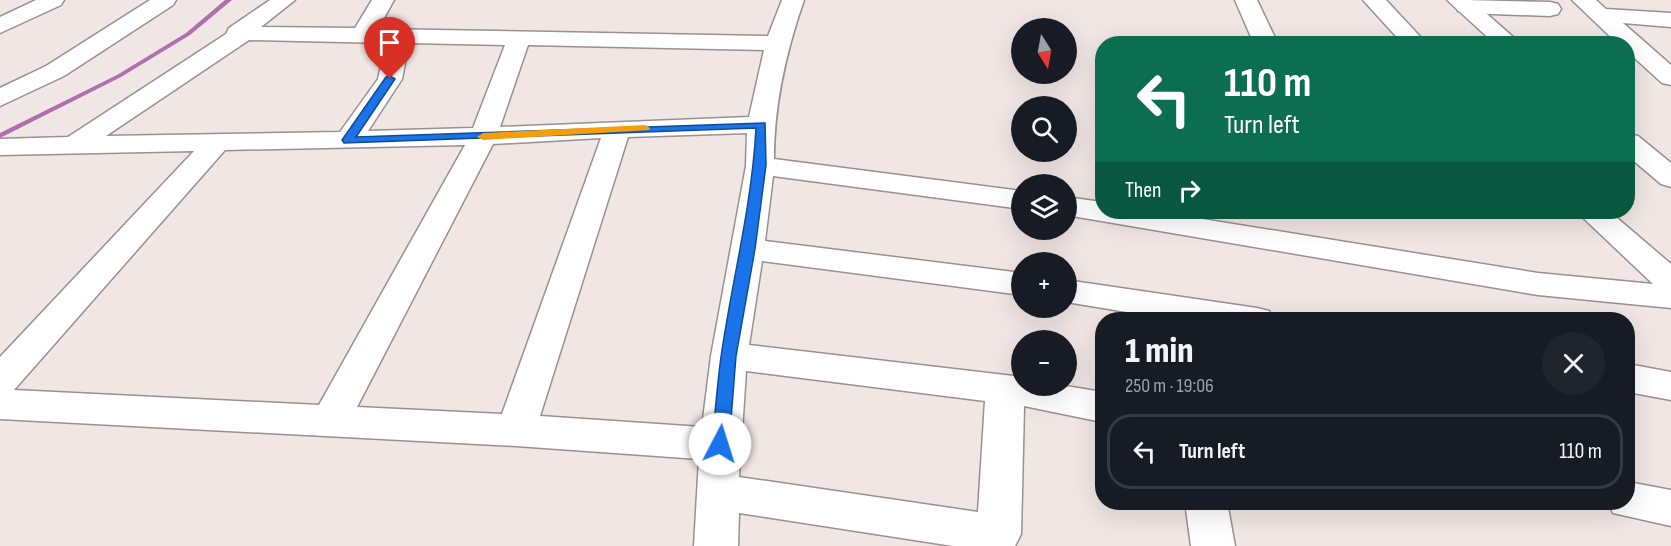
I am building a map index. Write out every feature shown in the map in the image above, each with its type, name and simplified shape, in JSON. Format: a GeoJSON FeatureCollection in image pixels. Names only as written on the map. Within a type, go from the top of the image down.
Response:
{"type":"FeatureCollection","features":[{"type":"Feature","properties":{"kind":"street"},"geometry":{"type":"LineString","coordinates":[[0,26],[53,0]]}},
{"type":"Feature","properties":{"kind":"street"},"geometry":{"type":"LineString","coordinates":[[0,98],[55,71],[165,0]]}},
{"type":"Feature","properties":{"kind":"street"},"geometry":{"type":"LineString","coordinates":[[284,0],[237,33],[777,43]]}},
{"type":"Feature","properties":{"kind":"street"},"geometry":{"type":"LineString","coordinates":[[362,36],[383,0]]}},
{"type":"Feature","properties":{"kind":"street"},"geometry":{"type":"LineString","coordinates":[[716,546],[720,444],[729,356],[760,165],[761,125],[777,43],[793,0]]}},
{"type":"Feature","properties":{"kind":"street"},"geometry":{"type":"LineString","coordinates":[[1246,0],[1262,36]]}},
{"type":"Feature","properties":{"kind":"street"},"geometry":{"type":"LineString","coordinates":[[1374,0],[1408,36]]}},
{"type":"Feature","properties":{"kind":"street"},"geometry":{"type":"LineString","coordinates":[[1462,3],[1551,9]]}},
{"type":"Feature","properties":{"kind":"street"},"geometry":{"type":"LineString","coordinates":[[1462,3],[1501,36]]}},
{"type":"Feature","properties":{"kind":"street"},"geometry":{"type":"LineString","coordinates":[[1592,8],[1671,20]]}},
{"type":"Feature","properties":{"kind":"street"},"geometry":{"type":"LineString","coordinates":[[1592,8],[1624,36]]}},
{"type":"Feature","properties":{"kind":"street"},"geometry":{"type":"LineString","coordinates":[[74,145],[244,33]]}},
{"type":"Feature","properties":{"kind":"street"},"geometry":{"type":"LineString","coordinates":[[348,140],[390,79],[399,37]]}},
{"type":"Feature","properties":{"kind":"street"},"geometry":{"type":"LineString","coordinates":[[329,422],[483,137],[519,39]]}},
{"type":"Feature","properties":{"kind":"street"},"geometry":{"type":"LineString","coordinates":[[1635,46],[1671,78]]}},
{"type":"Feature","properties":{"kind":"street"},"geometry":{"type":"LineString","coordinates":[[1645,55],[1671,57]]}},
{"type":"Feature","properties":{"kind":"street"},"geometry":{"type":"LineString","coordinates":[[0,147],[483,137],[761,125]]}},
{"type":"Feature","properties":{"kind":"street"},"geometry":{"type":"LineString","coordinates":[[516,430],[617,130]]}},
{"type":"Feature","properties":{"kind":"street"},"geometry":{"type":"LineString","coordinates":[[0,381],[217,142]]}},
{"type":"Feature","properties":{"kind":"street"},"geometry":{"type":"LineString","coordinates":[[1635,148],[1671,178]]}},
{"type":"Feature","properties":{"kind":"street"},"geometry":{"type":"LineString","coordinates":[[760,165],[1011,199]]}},
{"type":"Feature","properties":{"kind":"street"},"geometry":{"type":"LineString","coordinates":[[1077,207],[1095,210]]}},
{"type":"Feature","properties":{"kind":"street"},"geometry":{"type":"LineString","coordinates":[[1152,219],[1538,284],[1671,297]]}},
{"type":"Feature","properties":{"kind":"street"},"geometry":{"type":"LineString","coordinates":[[1600,219],[1671,282]]}},
{"type":"Feature","properties":{"kind":"street"},"geometry":{"type":"LineString","coordinates":[[748,249],[1011,283]]}},
{"type":"Feature","properties":{"kind":"street"},"geometry":{"type":"LineString","coordinates":[[1077,293],[1204,312]]}},
{"type":"Feature","properties":{"kind":"street"},"geometry":{"type":"LineString","coordinates":[[729,356],[1005,390],[1095,406]]}},
{"type":"Feature","properties":{"kind":"street"},"geometry":{"type":"LineString","coordinates":[[1635,379],[1671,386]]}},
{"type":"Feature","properties":{"kind":"street"},"geometry":{"type":"LineString","coordinates":[[718,492],[999,534],[1005,390]]}},
{"type":"Feature","properties":{"kind":"street"},"geometry":{"type":"LineString","coordinates":[[0,404],[516,430],[720,444]]}},
{"type":"Feature","properties":{"kind":"street"},"geometry":{"type":"LineString","coordinates":[[1635,501],[1671,508]]}},
{"type":"Feature","properties":{"kind":"street"},"geometry":{"type":"LineString","coordinates":[[1207,510],[1213,546]]}},
{"type":"Feature","properties":{"kind":"waterway"},"geometry":{"type":"LineString","coordinates":[[0,136],[119,76],[188,34],[229,0]]}},
{"type":"Feature","properties":{"kind":"slow traffic"},"geometry":{"type":"LineString","coordinates":[[483,137],[645,128]]}},
{"type":"Feature","properties":{"kind":"route"},"geometry":{"type":"LineString","coordinates":[[390,79],[348,140],[761,125],[760,165],[729,356],[720,444]]}}]}
